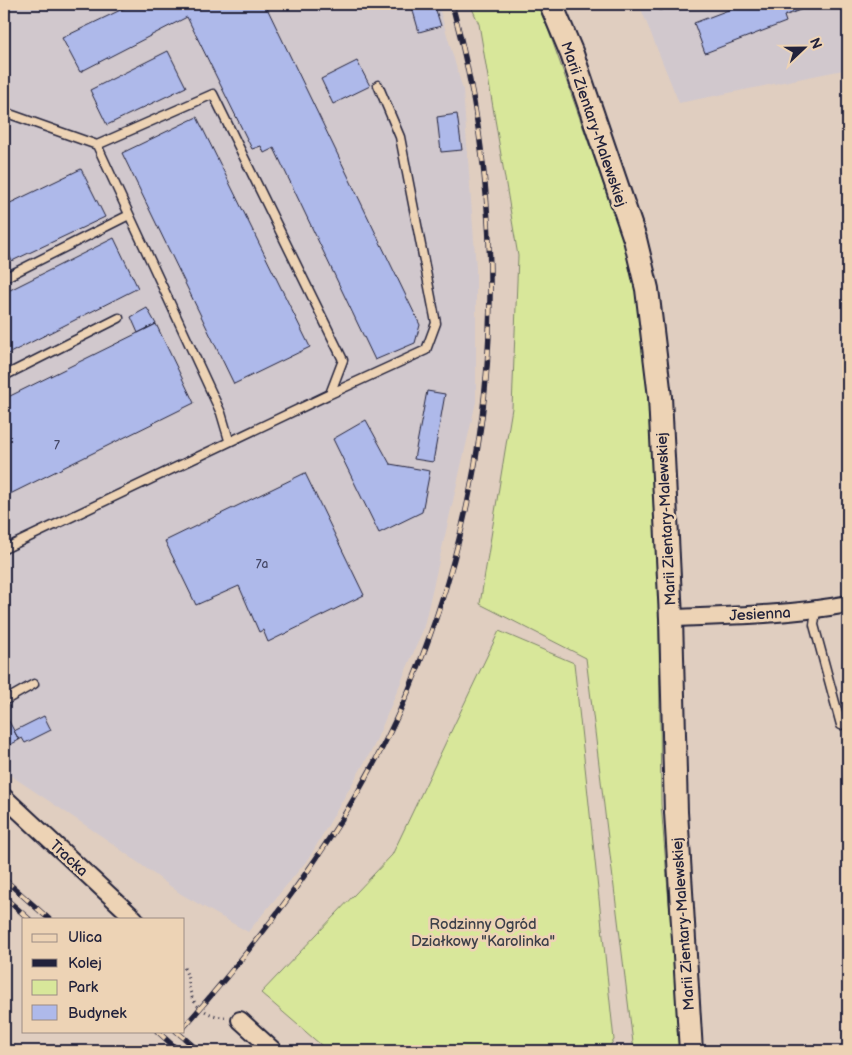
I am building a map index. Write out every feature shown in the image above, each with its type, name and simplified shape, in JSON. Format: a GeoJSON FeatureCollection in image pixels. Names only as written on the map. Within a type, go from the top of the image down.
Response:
{"type":"FeatureCollection","features":[{"type":"Feature","properties":{"kind":"street","name":"Marii Zientary-Malewskiej"},"geometry":{"type":"LineString","coordinates":[[550,4],[572,54],[635,239],[647,288],[660,397],[671,618],[676,812],[691,1051]]}},
{"type":"Feature","properties":{"kind":"street","name":"Jesienna"},"geometry":{"type":"LineString","coordinates":[[671,618],[757,615],[816,610],[848,604]]}},
{"type":"Feature","properties":{"kind":"street","name":"Tracka"},"geometry":{"type":"LineString","coordinates":[[4,797],[134,918]]}},
{"type":"Feature","properties":{"kind":"street"},"geometry":{"type":"LineString","coordinates":[[240,1020],[274,1051]]}},
{"type":"Feature","properties":{"kind":"lane"},"geometry":{"type":"LineString","coordinates":[[4,549],[229,440],[426,350],[436,323],[400,137],[378,86]]}},
{"type":"Feature","properties":{"kind":"lane"},"geometry":{"type":"LineString","coordinates":[[4,112],[97,145],[213,94],[344,360],[330,394]]}},
{"type":"Feature","properties":{"kind":"lane"},"geometry":{"type":"LineString","coordinates":[[97,145],[221,413],[229,440]]}},
{"type":"Feature","properties":{"kind":"lane"},"geometry":{"type":"LineString","coordinates":[[4,278],[129,216]]}},
{"type":"Feature","properties":{"kind":"lane"},"geometry":{"type":"LineString","coordinates":[[4,376],[119,318]]}},
{"type":"Feature","properties":{"kind":"lane"},"geometry":{"type":"LineString","coordinates":[[816,610],[814,625],[842,725]]}},
{"type":"Feature","properties":{"kind":"lane"},"geometry":{"type":"LineString","coordinates":[[4,701],[34,684]]}},
{"type":"Feature","properties":{"kind":"path"},"geometry":{"type":"LineString","coordinates":[[185,970],[190,981],[191,994],[194,1001],[207,1013],[217,1017],[230,1017],[240,1020]]}},
{"type":"Feature","properties":{"kind":"shaded area"},"geometry":{"type":"Polygon","coordinates":[[[4,4],[438,4],[463,90],[476,268],[476,402],[423,630],[373,748],[309,858],[248,932],[181,894],[106,839],[4,771],[4,4]]]}},
{"type":"Feature","properties":{"kind":"shaded area"},"geometry":{"type":"Polygon","coordinates":[[[639,4],[848,4],[848,69],[679,103],[639,4]]]}},
{"type":"Feature","properties":{"kind":"green space"},"geometry":{"type":"Polygon","coordinates":[[[470,4],[537,4],[548,29],[640,287],[657,460],[661,804],[681,1051],[634,1051],[586,658],[480,604],[512,408],[518,256],[479,24],[470,4]]]}},
{"type":"Feature","properties":{"kind":"green space","name":"Rodzinny Ogród Działkowy \"Karolinka\""},"geometry":{"type":"Polygon","coordinates":[[[499,631],[574,663],[614,1040],[606,1051],[328,1051],[261,993],[392,855],[499,631]]]}},
{"type":"Feature","properties":{"kind":"building"},"geometry":{"type":"Polygon","coordinates":[[[133,4],[265,4],[420,325],[415,343],[375,360],[274,148],[264,153],[261,146],[252,149],[187,17],[80,72],[62,38],[133,4]]]}},
{"type":"Feature","properties":{"kind":"building"},"geometry":{"type":"Polygon","coordinates":[[[411,4],[434,4],[441,26],[419,32],[411,4]]]}},
{"type":"Feature","properties":{"kind":"building"},"geometry":{"type":"Polygon","coordinates":[[[744,4],[816,4],[784,16],[786,22],[705,53],[694,23],[744,4]]]}},
{"type":"Feature","properties":{"kind":"building"},"geometry":{"type":"Polygon","coordinates":[[[168,51],[186,87],[107,125],[90,90],[168,51]]]}},
{"type":"Feature","properties":{"kind":"building"},"geometry":{"type":"Polygon","coordinates":[[[357,61],[370,86],[333,104],[321,79],[357,61]]]}},
{"type":"Feature","properties":{"kind":"building"},"geometry":{"type":"Polygon","coordinates":[[[457,114],[462,150],[441,152],[437,117],[457,114]]]}},
{"type":"Feature","properties":{"kind":"building"},"geometry":{"type":"Polygon","coordinates":[[[197,117],[310,347],[234,384],[122,153],[197,117]]]}},
{"type":"Feature","properties":{"kind":"building"},"geometry":{"type":"Polygon","coordinates":[[[81,169],[105,217],[12,261],[4,245],[4,206],[81,169]]]}},
{"type":"Feature","properties":{"kind":"building"},"geometry":{"type":"Polygon","coordinates":[[[114,238],[138,288],[4,356],[4,293],[114,238]]]}},
{"type":"Feature","properties":{"kind":"building"},"geometry":{"type":"Polygon","coordinates":[[[147,308],[156,324],[138,333],[131,317],[147,308]]]}},
{"type":"Feature","properties":{"kind":"building"},"geometry":{"type":"Polygon","coordinates":[[[156,324],[194,403],[4,497],[4,399],[156,324]]]}},
{"type":"Feature","properties":{"kind":"building"},"geometry":{"type":"Polygon","coordinates":[[[427,391],[445,394],[433,462],[414,459],[427,391]]]}},
{"type":"Feature","properties":{"kind":"building"},"geometry":{"type":"Polygon","coordinates":[[[366,420],[390,464],[430,471],[422,512],[379,533],[333,439],[366,420]]]}},
{"type":"Feature","properties":{"kind":"building"},"geometry":{"type":"Polygon","coordinates":[[[305,473],[364,595],[268,642],[263,630],[259,632],[239,586],[196,605],[165,541],[305,473]]]}},
{"type":"Feature","properties":{"kind":"building"},"geometry":{"type":"Polygon","coordinates":[[[4,712],[19,740],[4,748],[4,712]]]}},
{"type":"Feature","properties":{"kind":"building"},"geometry":{"type":"Polygon","coordinates":[[[44,716],[51,730],[25,743],[22,738],[19,740],[14,731],[44,716]]]}},
{"type":"Feature","properties":{"kind":"railway"},"geometry":{"type":"LineString","coordinates":[[185,1026],[240,961],[292,893],[317,858],[362,784],[391,731],[418,667],[436,618],[458,543],[474,467],[485,390],[490,312],[489,235],[482,157],[470,80],[452,4]]}},
{"type":"Feature","properties":{"kind":"railway"},"geometry":{"type":"LineString","coordinates":[[4,879],[48,918]]}},
{"type":"Feature","properties":{"kind":"railway"},"geometry":{"type":"LineString","coordinates":[[4,897],[28,918]]}},
{"type":"Feature","properties":{"kind":"railway"},"geometry":{"type":"LineString","coordinates":[[158,1032],[179,1051]]}},
{"type":"Feature","properties":{"kind":"railway"},"geometry":{"type":"LineString","coordinates":[[177,1032],[199,1051]]}}]}
